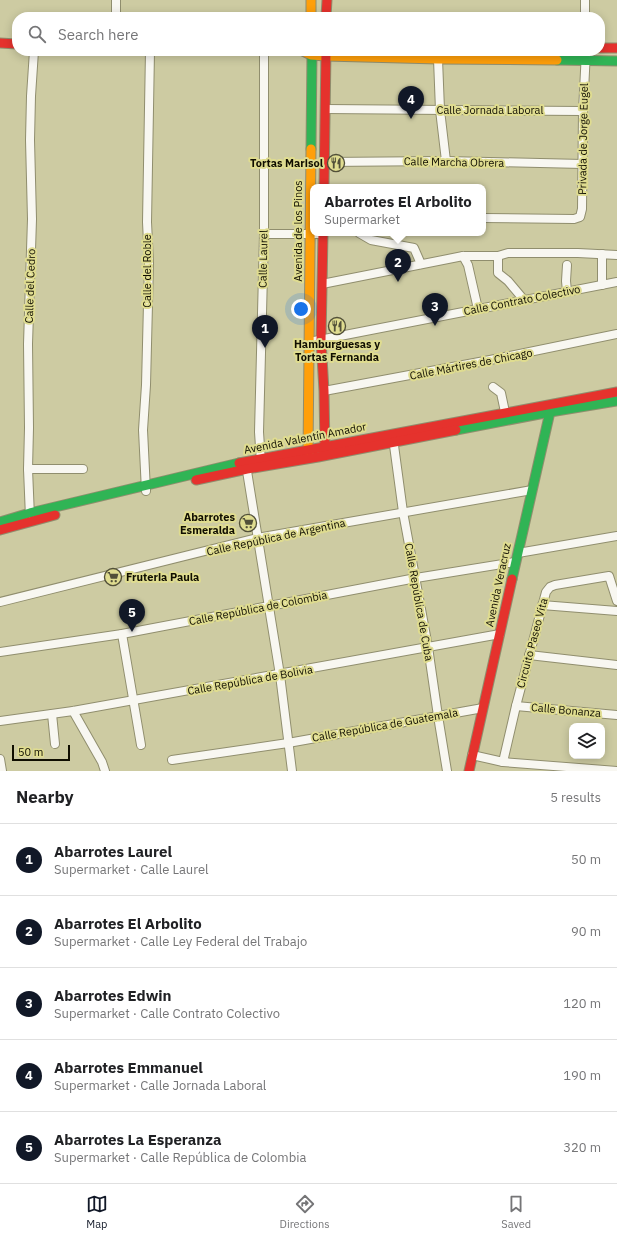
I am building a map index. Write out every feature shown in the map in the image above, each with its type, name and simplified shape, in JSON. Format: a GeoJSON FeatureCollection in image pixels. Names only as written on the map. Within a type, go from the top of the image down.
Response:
{"type":"FeatureCollection","features":[{"type":"Feature","properties":{"kind":"main road"},"geometry":{"type":"LineString","coordinates":[[311,0],[312,12]]}},
{"type":"Feature","properties":{"kind":"main road"},"geometry":{"type":"LineString","coordinates":[[326,0],[326,12]]}},
{"type":"Feature","properties":{"kind":"main road"},"geometry":{"type":"LineString","coordinates":[[0,43],[12,44]]}},
{"type":"Feature","properties":{"kind":"main road"},"geometry":{"type":"LineString","coordinates":[[605,48],[617,48]]}},
{"type":"Feature","properties":{"kind":"main road","name":"Avenida de los Pinos"},"geometry":{"type":"LineString","coordinates":[[309,56],[309,459]]}},
{"type":"Feature","properties":{"kind":"main road"},"geometry":{"type":"LineString","coordinates":[[324,184],[326,56]]}},
{"type":"Feature","properties":{"kind":"main road"},"geometry":{"type":"LineString","coordinates":[[382,56],[438,59],[586,56],[617,61]]}},
{"type":"Feature","properties":{"kind":"main road"},"geometry":{"type":"LineString","coordinates":[[323,236],[322,340],[325,456]]}},
{"type":"Feature","properties":{"kind":"main road","name":"Avenida Valentín Amador"},"geometry":{"type":"LineString","coordinates":[[0,522],[10,519],[30,517],[146,488],[261,462],[324,445],[393,438],[550,408],[617,392]]}},
{"type":"Feature","properties":{"kind":"main road","name":"Avenida Valentín Amador"},"geometry":{"type":"LineString","coordinates":[[261,462],[309,459],[325,456],[393,438],[504,412],[617,401]]}},
{"type":"Feature","properties":{"kind":"main road","name":"Avenida Veracruz"},"geometry":{"type":"LineString","coordinates":[[469,771],[550,408]]}},
{"type":"Feature","properties":{"kind":"main road","name":"Avenida Valentín Amador"},"geometry":{"type":"LineString","coordinates":[[0,530],[30,517]]}},
{"type":"Feature","properties":{"kind":"street"},"geometry":{"type":"LineString","coordinates":[[116,0],[116,12]]}},
{"type":"Feature","properties":{"kind":"street"},"geometry":{"type":"LineString","coordinates":[[585,0],[585,12]]}},
{"type":"Feature","properties":{"kind":"street","name":"Calle del Cedro"},"geometry":{"type":"LineString","coordinates":[[30,517],[28,469],[28,344],[32,219],[30,140],[34,56]]}},
{"type":"Feature","properties":{"kind":"street","name":"Calle del Roble"},"geometry":{"type":"LineString","coordinates":[[146,488],[143,430],[146,385],[149,263],[147,222],[150,56]]}},
{"type":"Feature","properties":{"kind":"street","name":"Calle Laurel"},"geometry":{"type":"LineString","coordinates":[[261,462],[259,432],[264,234],[264,56]]}},
{"type":"Feature","properties":{"kind":"street","name":"Privada de Jorge Eugel"},"geometry":{"type":"LineString","coordinates":[[486,218],[574,219],[580,217],[582,209],[583,110],[586,56]]}},
{"type":"Feature","properties":{"kind":"street"},"geometry":{"type":"LineString","coordinates":[[438,59],[440,110],[446,161]]}},
{"type":"Feature","properties":{"kind":"street","name":"Calle Jornada Laboral"},"geometry":{"type":"LineString","coordinates":[[325,109],[583,110]]}},
{"type":"Feature","properties":{"kind":"street","name":"Calle Marcha Obrera"},"geometry":{"type":"LineString","coordinates":[[324,162],[446,161],[583,164]]}},
{"type":"Feature","properties":{"kind":"street"},"geometry":{"type":"LineString","coordinates":[[264,234],[310,234]]}},
{"type":"Feature","properties":{"kind":"street"},"geometry":{"type":"LineString","coordinates":[[364,236],[371,240],[414,248],[420,264]]}},
{"type":"Feature","properties":{"kind":"street"},"geometry":{"type":"LineString","coordinates":[[322,284],[463,256],[498,256],[508,253],[578,253],[617,255]]}},
{"type":"Feature","properties":{"kind":"street"},"geometry":{"type":"LineString","coordinates":[[602,254],[602,285]]}},
{"type":"Feature","properties":{"kind":"street"},"geometry":{"type":"LineString","coordinates":[[463,256],[468,265],[478,309]]}},
{"type":"Feature","properties":{"kind":"street"},"geometry":{"type":"LineString","coordinates":[[498,256],[498,273],[508,281],[524,300]]}},
{"type":"Feature","properties":{"kind":"street"},"geometry":{"type":"LineString","coordinates":[[567,265],[567,291]]}},
{"type":"Feature","properties":{"kind":"street","name":"Calle Contrato Colectivo"},"geometry":{"type":"LineString","coordinates":[[309,342],[617,282]]}},
{"type":"Feature","properties":{"kind":"street","name":"Calle Mártires de Chicago"},"geometry":{"type":"LineString","coordinates":[[324,391],[490,360],[617,334]]}},
{"type":"Feature","properties":{"kind":"street"},"geometry":{"type":"LineString","coordinates":[[493,387],[501,393],[504,412]]}},
{"type":"Feature","properties":{"kind":"street","name":"Calle República de Cuba"},"geometry":{"type":"LineString","coordinates":[[393,438],[403,512],[428,647],[447,771]]}},
{"type":"Feature","properties":{"kind":"street"},"geometry":{"type":"LineString","coordinates":[[246,465],[280,675],[292,771]]}},
{"type":"Feature","properties":{"kind":"street"},"geometry":{"type":"LineString","coordinates":[[28,469],[83,469]]}},
{"type":"Feature","properties":{"kind":"street","name":"Calle República de Argentina"},"geometry":{"type":"LineString","coordinates":[[0,602],[257,538],[532,490]]}},
{"type":"Feature","properties":{"kind":"street"},"geometry":{"type":"LineString","coordinates":[[0,516],[10,519]]}},
{"type":"Feature","properties":{"kind":"street","name":"Calle República de Colombia"},"geometry":{"type":"LineString","coordinates":[[0,652],[122,634],[416,578],[617,536]]}},
{"type":"Feature","properties":{"kind":"street","name":"Circuito Paseo Vita"},"geometry":{"type":"LineString","coordinates":[[503,762],[546,592],[550,587],[555,585],[610,576],[617,601]]}},
{"type":"Feature","properties":{"kind":"street"},"geometry":{"type":"LineString","coordinates":[[542,605],[617,611]]}},
{"type":"Feature","properties":{"kind":"street"},"geometry":{"type":"LineString","coordinates":[[122,634],[141,745]]}},
{"type":"Feature","properties":{"kind":"street","name":"Calle República de Bolivia"},"geometry":{"type":"LineString","coordinates":[[0,721],[73,711],[280,675],[500,634]]}},
{"type":"Feature","properties":{"kind":"street"},"geometry":{"type":"LineString","coordinates":[[529,655],[617,665]]}},
{"type":"Feature","properties":{"kind":"street","name":"Calle Bonanza"},"geometry":{"type":"LineString","coordinates":[[516,706],[617,715]]}},
{"type":"Feature","properties":{"kind":"street","name":"Calle República de Guatemala"},"geometry":{"type":"LineString","coordinates":[[172,760],[288,743],[483,708]]}},
{"type":"Feature","properties":{"kind":"street"},"geometry":{"type":"LineString","coordinates":[[73,711],[102,762],[105,771]]}},
{"type":"Feature","properties":{"kind":"street"},"geometry":{"type":"LineString","coordinates":[[52,714],[55,744]]}},
{"type":"Feature","properties":{"kind":"street"},"geometry":{"type":"LineString","coordinates":[[472,755],[503,762],[612,771]]}},
{"type":"Feature","properties":{"kind":"street"},"geometry":{"type":"LineString","coordinates":[[0,759],[2,771]]}},
{"type":"Feature","properties":{"kind":"traffic: fast"},"geometry":{"type":"LineString","coordinates":[[311,149],[312,56]]}},
{"type":"Feature","properties":{"kind":"traffic: fast"},"geometry":{"type":"LineString","coordinates":[[557,60],[617,61]]}},
{"type":"Feature","properties":{"kind":"traffic: fast"},"geometry":{"type":"LineString","coordinates":[[456,430],[617,401]]}},
{"type":"Feature","properties":{"kind":"traffic: fast"},"geometry":{"type":"LineString","coordinates":[[512,579],[550,407]]}},
{"type":"Feature","properties":{"kind":"traffic: fast"},"geometry":{"type":"LineString","coordinates":[[0,522],[30,513],[239,463]]}},
{"type":"Feature","properties":{"kind":"traffic: slow"},"geometry":{"type":"LineString","coordinates":[[311,0],[311,12]]}},
{"type":"Feature","properties":{"kind":"traffic: slow"},"geometry":{"type":"LineString","coordinates":[[326,56],[557,60]]}},
{"type":"Feature","properties":{"kind":"traffic: slow"},"geometry":{"type":"LineString","coordinates":[[311,149],[311,184]]}},
{"type":"Feature","properties":{"kind":"traffic: slow"},"geometry":{"type":"LineString","coordinates":[[308,454],[310,236]]}},
{"type":"Feature","properties":{"kind":"traffic: jam"},"geometry":{"type":"LineString","coordinates":[[326,12],[327,0]]}},
{"type":"Feature","properties":{"kind":"traffic: jam"},"geometry":{"type":"LineString","coordinates":[[0,43],[12,44]]}},
{"type":"Feature","properties":{"kind":"traffic: jam"},"geometry":{"type":"LineString","coordinates":[[605,48],[617,48]]}},
{"type":"Feature","properties":{"kind":"traffic: jam"},"geometry":{"type":"LineString","coordinates":[[324,184],[326,56]]}},
{"type":"Feature","properties":{"kind":"traffic: jam"},"geometry":{"type":"LineString","coordinates":[[323,236],[321,340],[325,451]]}},
{"type":"Feature","properties":{"kind":"traffic: jam"},"geometry":{"type":"LineString","coordinates":[[239,463],[617,392]]}},
{"type":"Feature","properties":{"kind":"traffic: jam"},"geometry":{"type":"LineString","coordinates":[[196,480],[456,430]]}},
{"type":"Feature","properties":{"kind":"traffic: jam"},"geometry":{"type":"LineString","coordinates":[[0,530],[55,515]]}},
{"type":"Feature","properties":{"kind":"traffic: jam"},"geometry":{"type":"LineString","coordinates":[[469,771],[512,579]]}},
{"type":"Feature","properties":{"kind":"place","name":"Abarrotes Emmanuel"},"geometry":{"type":"Point","coordinates":[411,119]}},
{"type":"Feature","properties":{"kind":"place","name":"Tortas Marisol"},"geometry":{"type":"Point","coordinates":[336,163]}},
{"type":"Feature","properties":{"kind":"place","name":"Abarrotes El Arbolito"},"geometry":{"type":"Point","coordinates":[398,282]}},
{"type":"Feature","properties":{"kind":"place","name":"Hamburguesas y Tortas Fernanda"},"geometry":{"type":"Point","coordinates":[337,326]}},
{"type":"Feature","properties":{"kind":"place","name":"Abarrotes Edwin"},"geometry":{"type":"Point","coordinates":[435,326]}},
{"type":"Feature","properties":{"kind":"place","name":"Abarrotes Laurel"},"geometry":{"type":"Point","coordinates":[265,348]}},
{"type":"Feature","properties":{"kind":"place","name":"Abarrotes Esmeralda"},"geometry":{"type":"Point","coordinates":[248,523]}},
{"type":"Feature","properties":{"kind":"place","name":"Fruteria Paula"},"geometry":{"type":"Point","coordinates":[113,577]}},
{"type":"Feature","properties":{"kind":"place","name":"Abarrotes La Esperanza"},"geometry":{"type":"Point","coordinates":[132,632]}}]}
